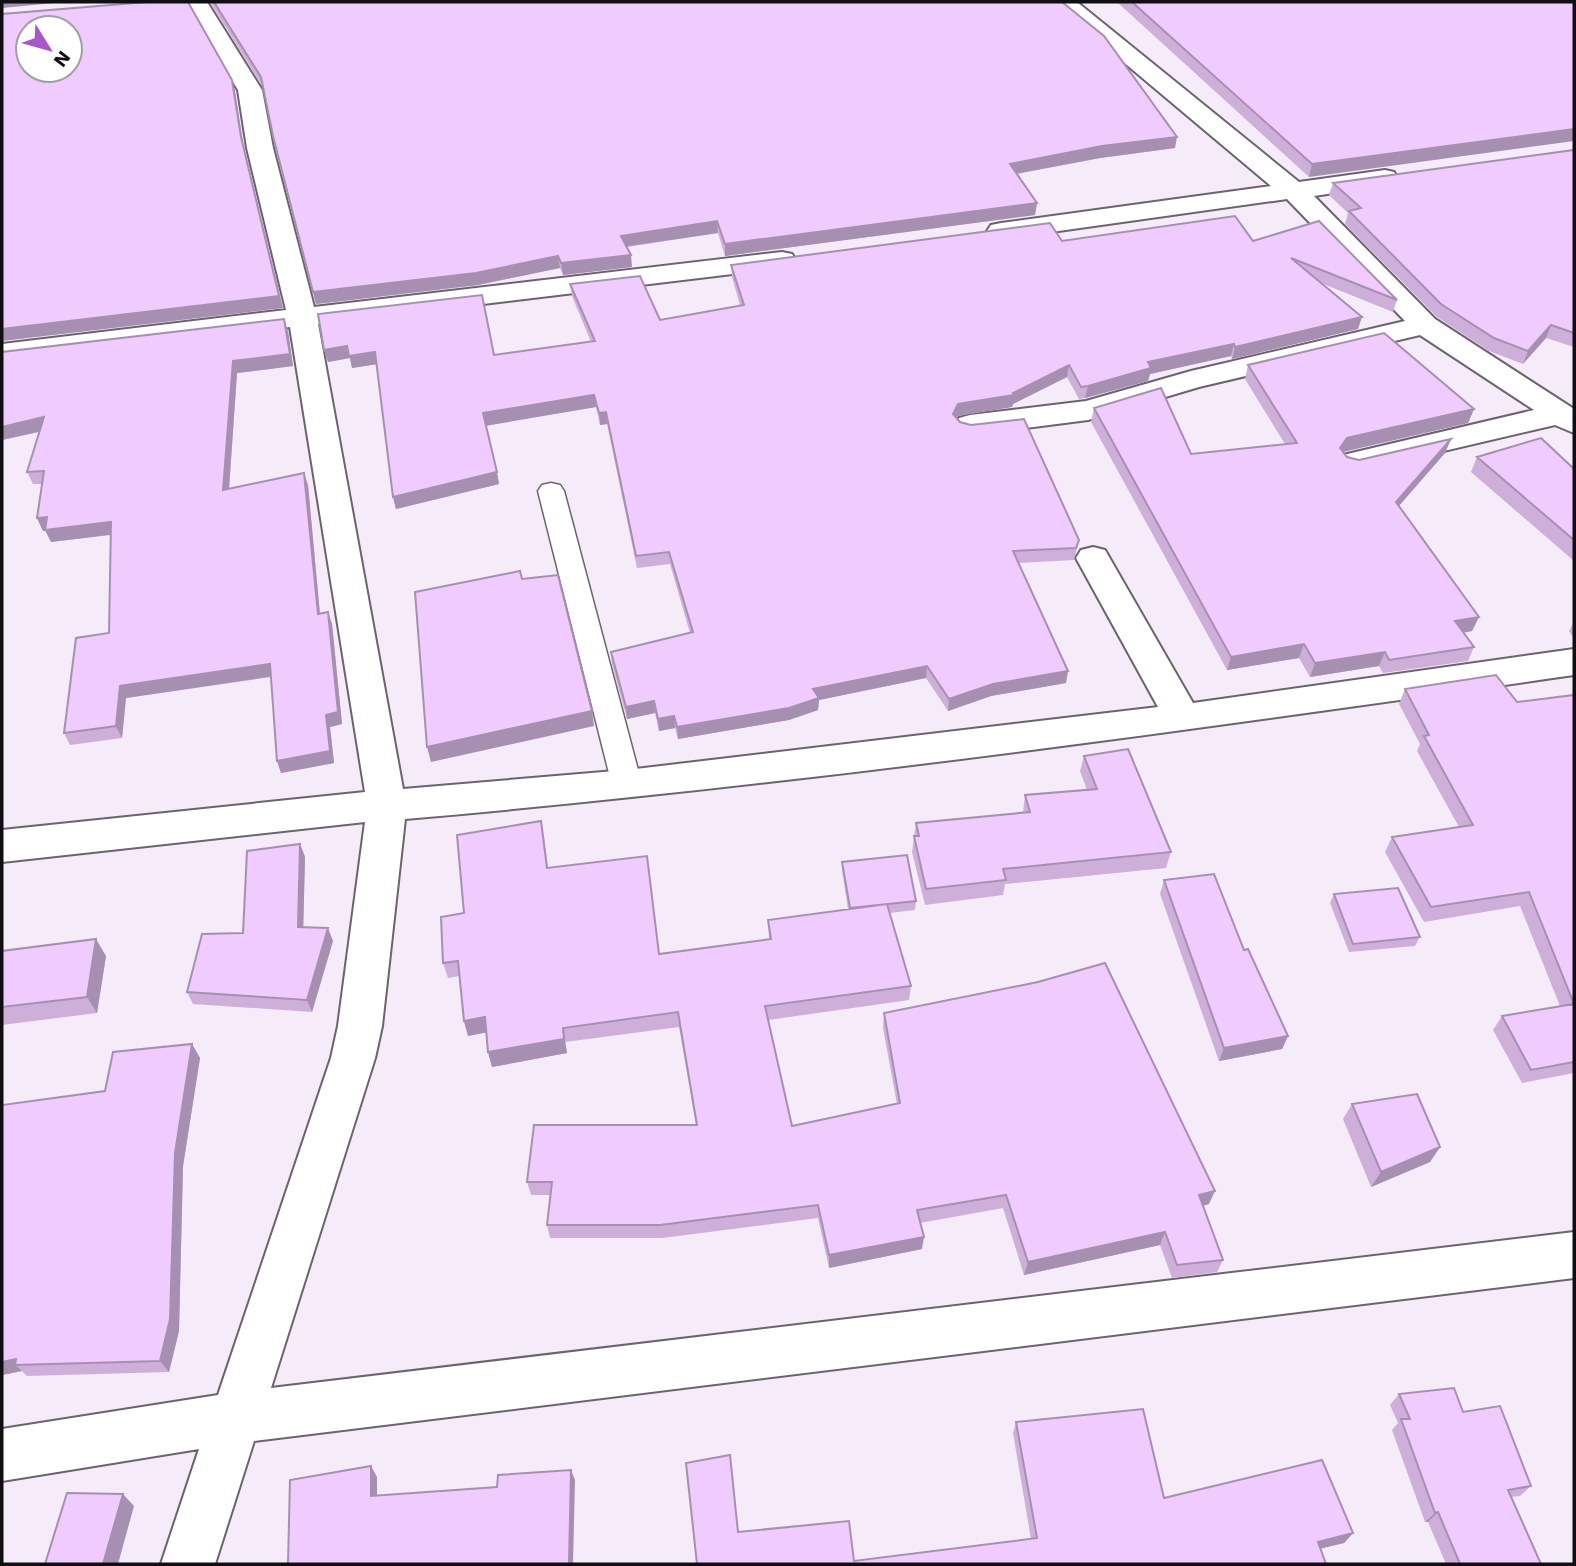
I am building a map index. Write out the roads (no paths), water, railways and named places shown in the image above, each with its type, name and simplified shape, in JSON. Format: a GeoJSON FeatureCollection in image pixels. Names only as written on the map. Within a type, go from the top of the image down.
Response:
{"type":"FeatureCollection","features":[{"type":"Feature","properties":{"kind":"street"},"geometry":{"type":"LineString","coordinates":[[188,1564],[353,1058],[387,805],[302,315],[260,148],[250,90],[196,2]]}},
{"type":"Feature","properties":{"kind":"street"},"geometry":{"type":"LineString","coordinates":[[1063,2],[1294,191],[1425,325],[1567,418]]}},
{"type":"Feature","properties":{"kind":"street"},"geometry":{"type":"LineString","coordinates":[[969,235],[1414,174]]}},
{"type":"Feature","properties":{"kind":"street"},"geometry":{"type":"LineString","coordinates":[[2,353],[302,315],[806,257]]}},
{"type":"Feature","properties":{"kind":"street"},"geometry":{"type":"LineString","coordinates":[[970,425],[1088,410],[1191,380],[1425,325]]}},
{"type":"Feature","properties":{"kind":"street"},"geometry":{"type":"LineString","coordinates":[[1354,461],[1567,418]]}},
{"type":"Feature","properties":{"kind":"street"},"geometry":{"type":"LineString","coordinates":[[1093,558],[1183,718]]}},
{"type":"Feature","properties":{"kind":"street"},"geometry":{"type":"LineString","coordinates":[[2,846],[387,805],[626,785],[1183,718],[1574,662]]}},
{"type":"Feature","properties":{"kind":"street"},"geometry":{"type":"LineString","coordinates":[[2,1455],[235,1418],[1574,1255]]}},
{"type":"Feature","properties":{"kind":"lane"},"geometry":{"type":"LineString","coordinates":[[551,491],[626,785]]}}]}
